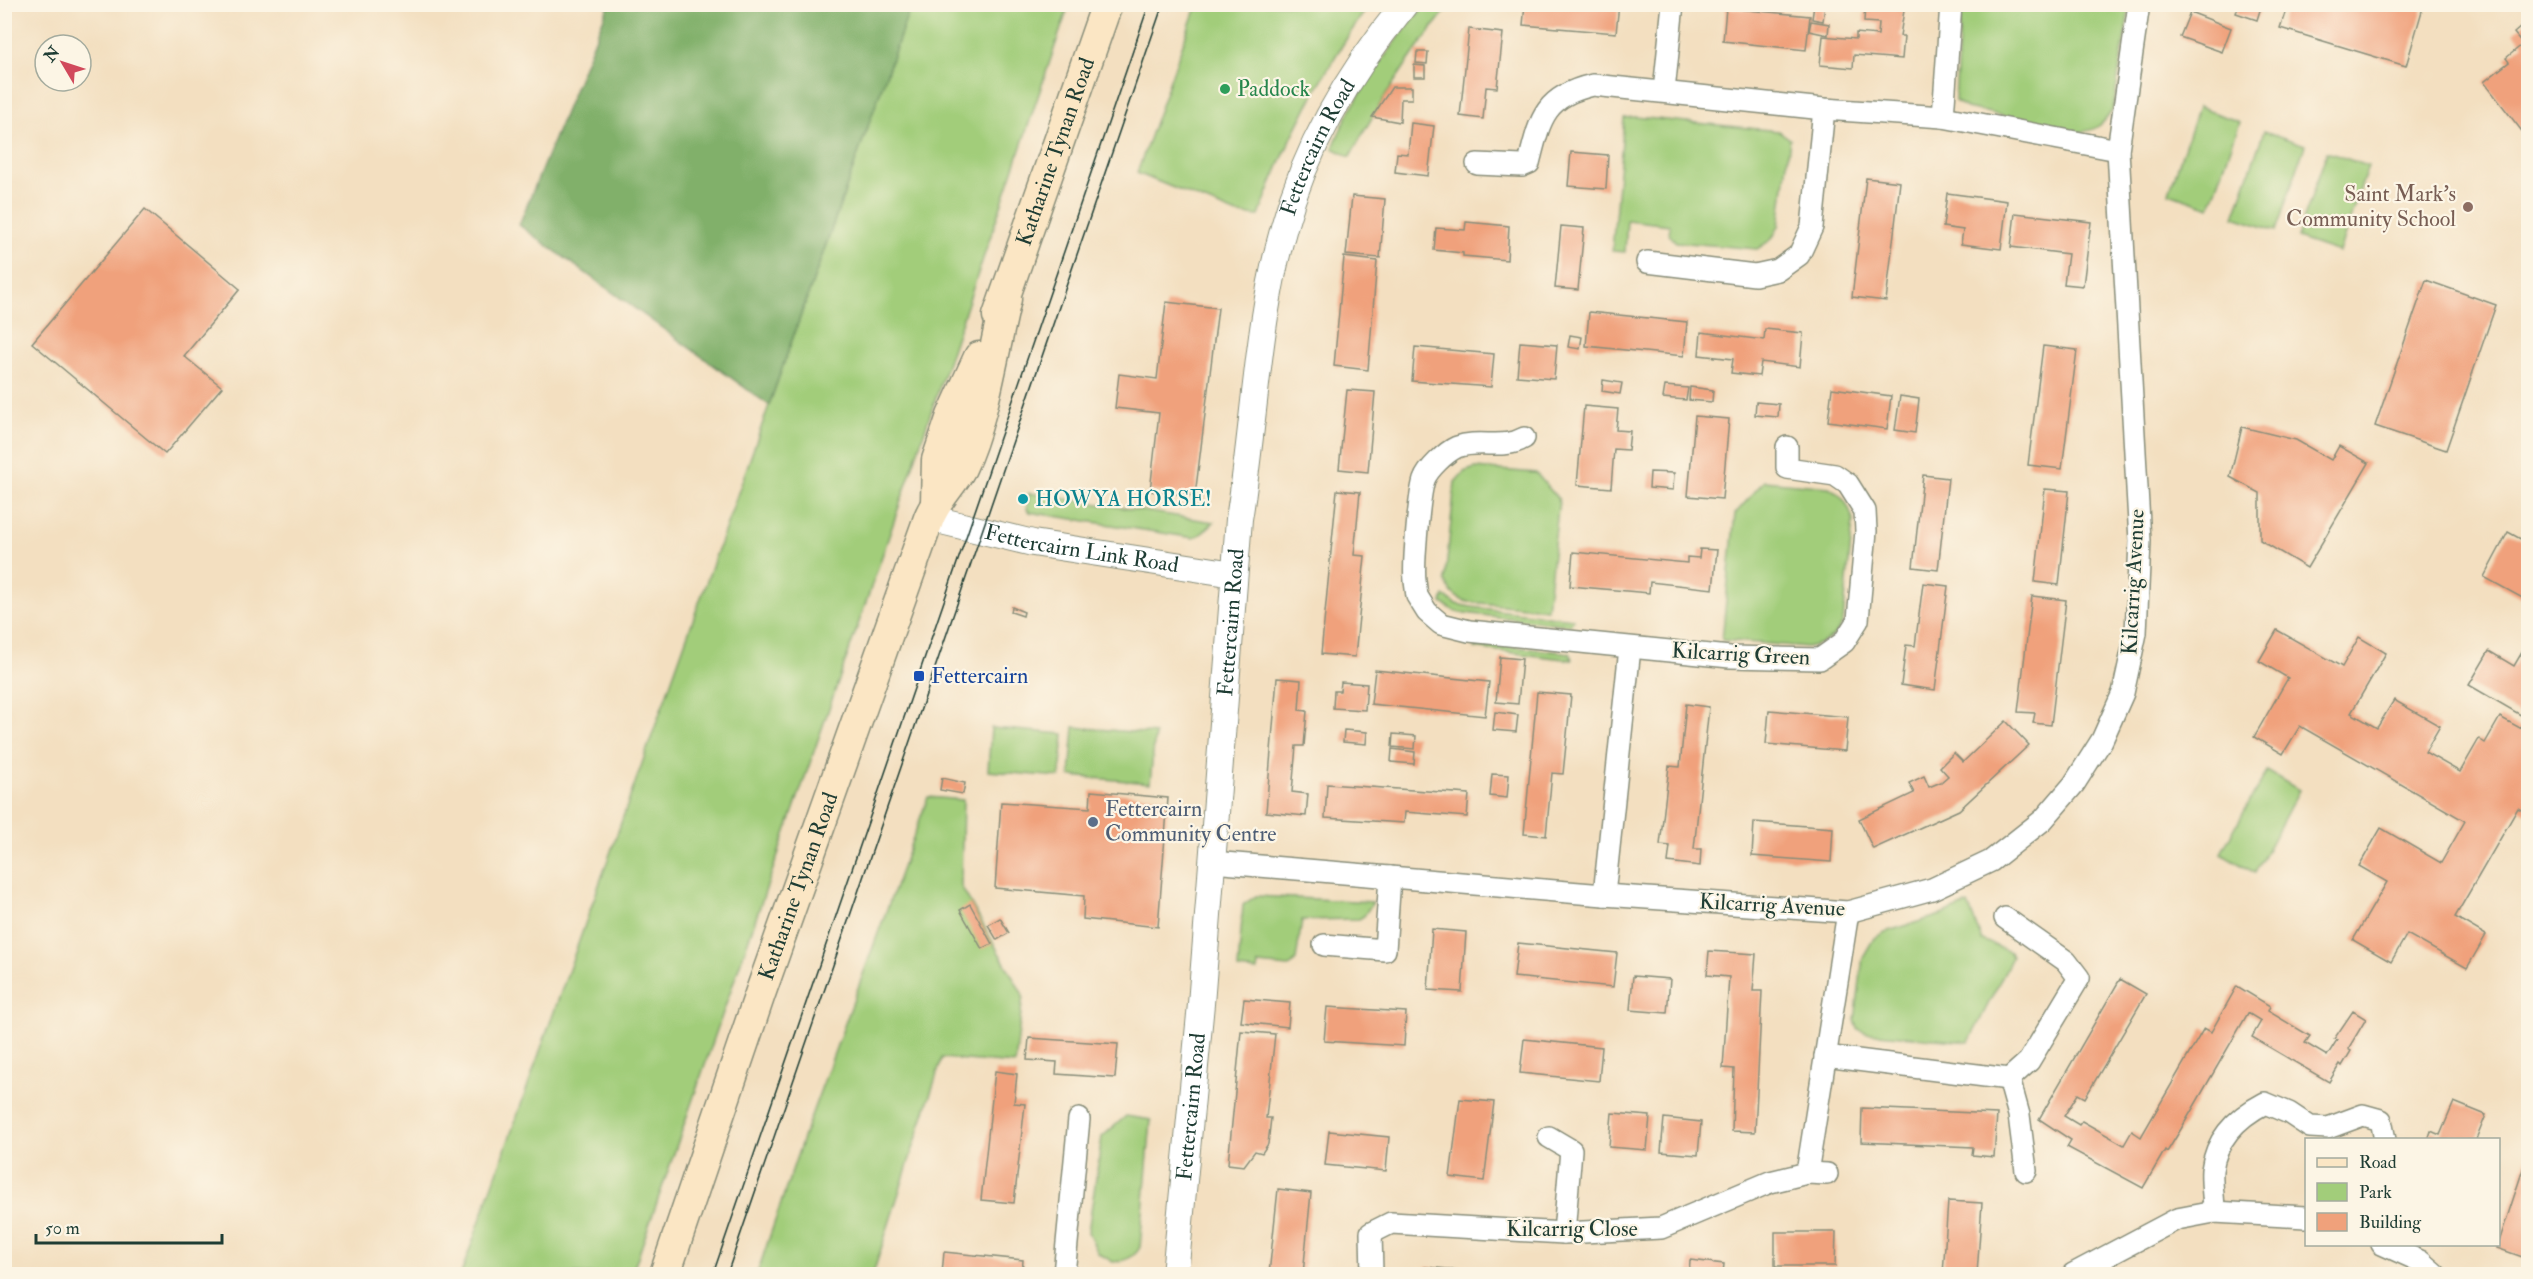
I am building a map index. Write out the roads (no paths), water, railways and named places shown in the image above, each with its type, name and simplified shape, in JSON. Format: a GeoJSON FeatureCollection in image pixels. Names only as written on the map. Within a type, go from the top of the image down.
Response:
{"type":"FeatureCollection","features":[{"type":"Feature","properties":{"kind":"main road","name":"Katharine Tynan Road"},"geometry":{"type":"LineString","coordinates":[[665,1275],[757,1005],[933,510],[960,468],[977,425],[1005,299],[1107,4]]}},
{"type":"Feature","properties":{"kind":"street","name":"Fettercairn Road"},"geometry":{"type":"LineString","coordinates":[[1175,1275],[1200,1016],[1234,574],[1262,341],[1284,226],[1313,146],[1354,75],[1405,4]]}},
{"type":"Feature","properties":{"kind":"street"},"geometry":{"type":"LineString","coordinates":[[1664,91],[1673,4]]}},
{"type":"Feature","properties":{"kind":"street"},"geometry":{"type":"LineString","coordinates":[[1943,117],[1951,4]]}},
{"type":"Feature","properties":{"kind":"street","name":"Kilcarrig Avenue"},"geometry":{"type":"LineString","coordinates":[[1212,862],[1604,895],[1848,912],[1932,889],[1991,861],[2043,820],[2074,784],[2102,740],[2123,693],[2136,633],[2140,541],[2118,150],[2139,4]]}},
{"type":"Feature","properties":{"kind":"street"},"geometry":{"type":"LineString","coordinates":[[1477,164],[1522,166],[1529,163],[1539,122],[1546,110],[1571,90],[1593,85],[1824,109],[1943,117],[2118,150]]}},
{"type":"Feature","properties":{"kind":"street"},"geometry":{"type":"LineString","coordinates":[[1647,262],[1755,275],[1778,270],[1799,255],[1812,227],[1824,109]]}},
{"type":"Feature","properties":{"kind":"street","name":"Kilcarrig Green"},"geometry":{"type":"LineString","coordinates":[[1524,438],[1514,444],[1477,444],[1457,447],[1444,455],[1425,478],[1414,574],[1417,596],[1427,612],[1441,624],[1469,631],[1572,640],[1630,648],[1809,661],[1828,655],[1849,637],[1858,620],[1866,531],[1865,511],[1848,483],[1834,475],[1787,468],[1787,447]]}},
{"type":"Feature","properties":{"kind":"street","name":"Fettercairn Link Road"},"geometry":{"type":"LineString","coordinates":[[933,510],[1033,543],[1234,574]]}},
{"type":"Feature","properties":{"kind":"street"},"geometry":{"type":"LineString","coordinates":[[1604,895],[1630,648]]}},
{"type":"Feature","properties":{"kind":"street"},"geometry":{"type":"LineString","coordinates":[[1324,945],[1385,950],[1390,877]]}},
{"type":"Feature","properties":{"kind":"street","name":"Kilcarrig Close"},"geometry":{"type":"LineString","coordinates":[[1372,1275],[1371,1233],[1391,1222],[1564,1233],[1661,1228],[1770,1182],[1817,1174],[1825,1056],[1848,912]]}},
{"type":"Feature","properties":{"kind":"street"},"geometry":{"type":"LineString","coordinates":[[1825,1056],[2009,1079],[2029,1061],[2079,978],[2066,961],[2005,918]]}},
{"type":"Feature","properties":{"kind":"street"},"geometry":{"type":"LineString","coordinates":[[2009,1079],[2019,1112],[2026,1171]]}},
{"type":"Feature","properties":{"kind":"street"},"geometry":{"type":"LineString","coordinates":[[2214,1212],[2212,1170],[2220,1141],[2243,1114],[2265,1103],[2289,1113],[2310,1127],[2328,1128],[2363,1115],[2380,1120],[2384,1138]]}},
{"type":"Feature","properties":{"kind":"street"},"geometry":{"type":"LineString","coordinates":[[1064,1275],[1079,1119]]}},
{"type":"Feature","properties":{"kind":"street"},"geometry":{"type":"LineString","coordinates":[[1549,1137],[1570,1150],[1564,1233]]}},
{"type":"Feature","properties":{"kind":"street"},"geometry":{"type":"LineString","coordinates":[[2073,1275],[2177,1219],[2214,1212],[2305,1217]]}},
{"type":"Feature","properties":{"kind":"street"},"geometry":{"type":"LineString","coordinates":[[2384,1246],[2420,1261],[2435,1275]]}},
{"type":"Feature","properties":{"kind":"tram line"},"geometry":{"type":"LineString","coordinates":[[713,1274],[1149,4]]}},
{"type":"Feature","properties":{"kind":"tram line"},"geometry":{"type":"LineString","coordinates":[[727,1274],[1163,4]]}},
{"type":"Feature","properties":{"kind":"place","name":"Paddock"},"geometry":{"type":"Point","coordinates":[1225,89]}},
{"type":"Feature","properties":{"kind":"place","name":"Saint Mark's Community School"},"geometry":{"type":"Point","coordinates":[2468,207]}},
{"type":"Feature","properties":{"kind":"place","name":"HOWYA HORSE!"},"geometry":{"type":"Point","coordinates":[1023,499]}},
{"type":"Feature","properties":{"kind":"place","name":"Fettercairn"},"geometry":{"type":"Point","coordinates":[919,676]}},
{"type":"Feature","properties":{"kind":"place","name":"Fettercairn Community Centre"},"geometry":{"type":"Point","coordinates":[1093,822]}}]}
